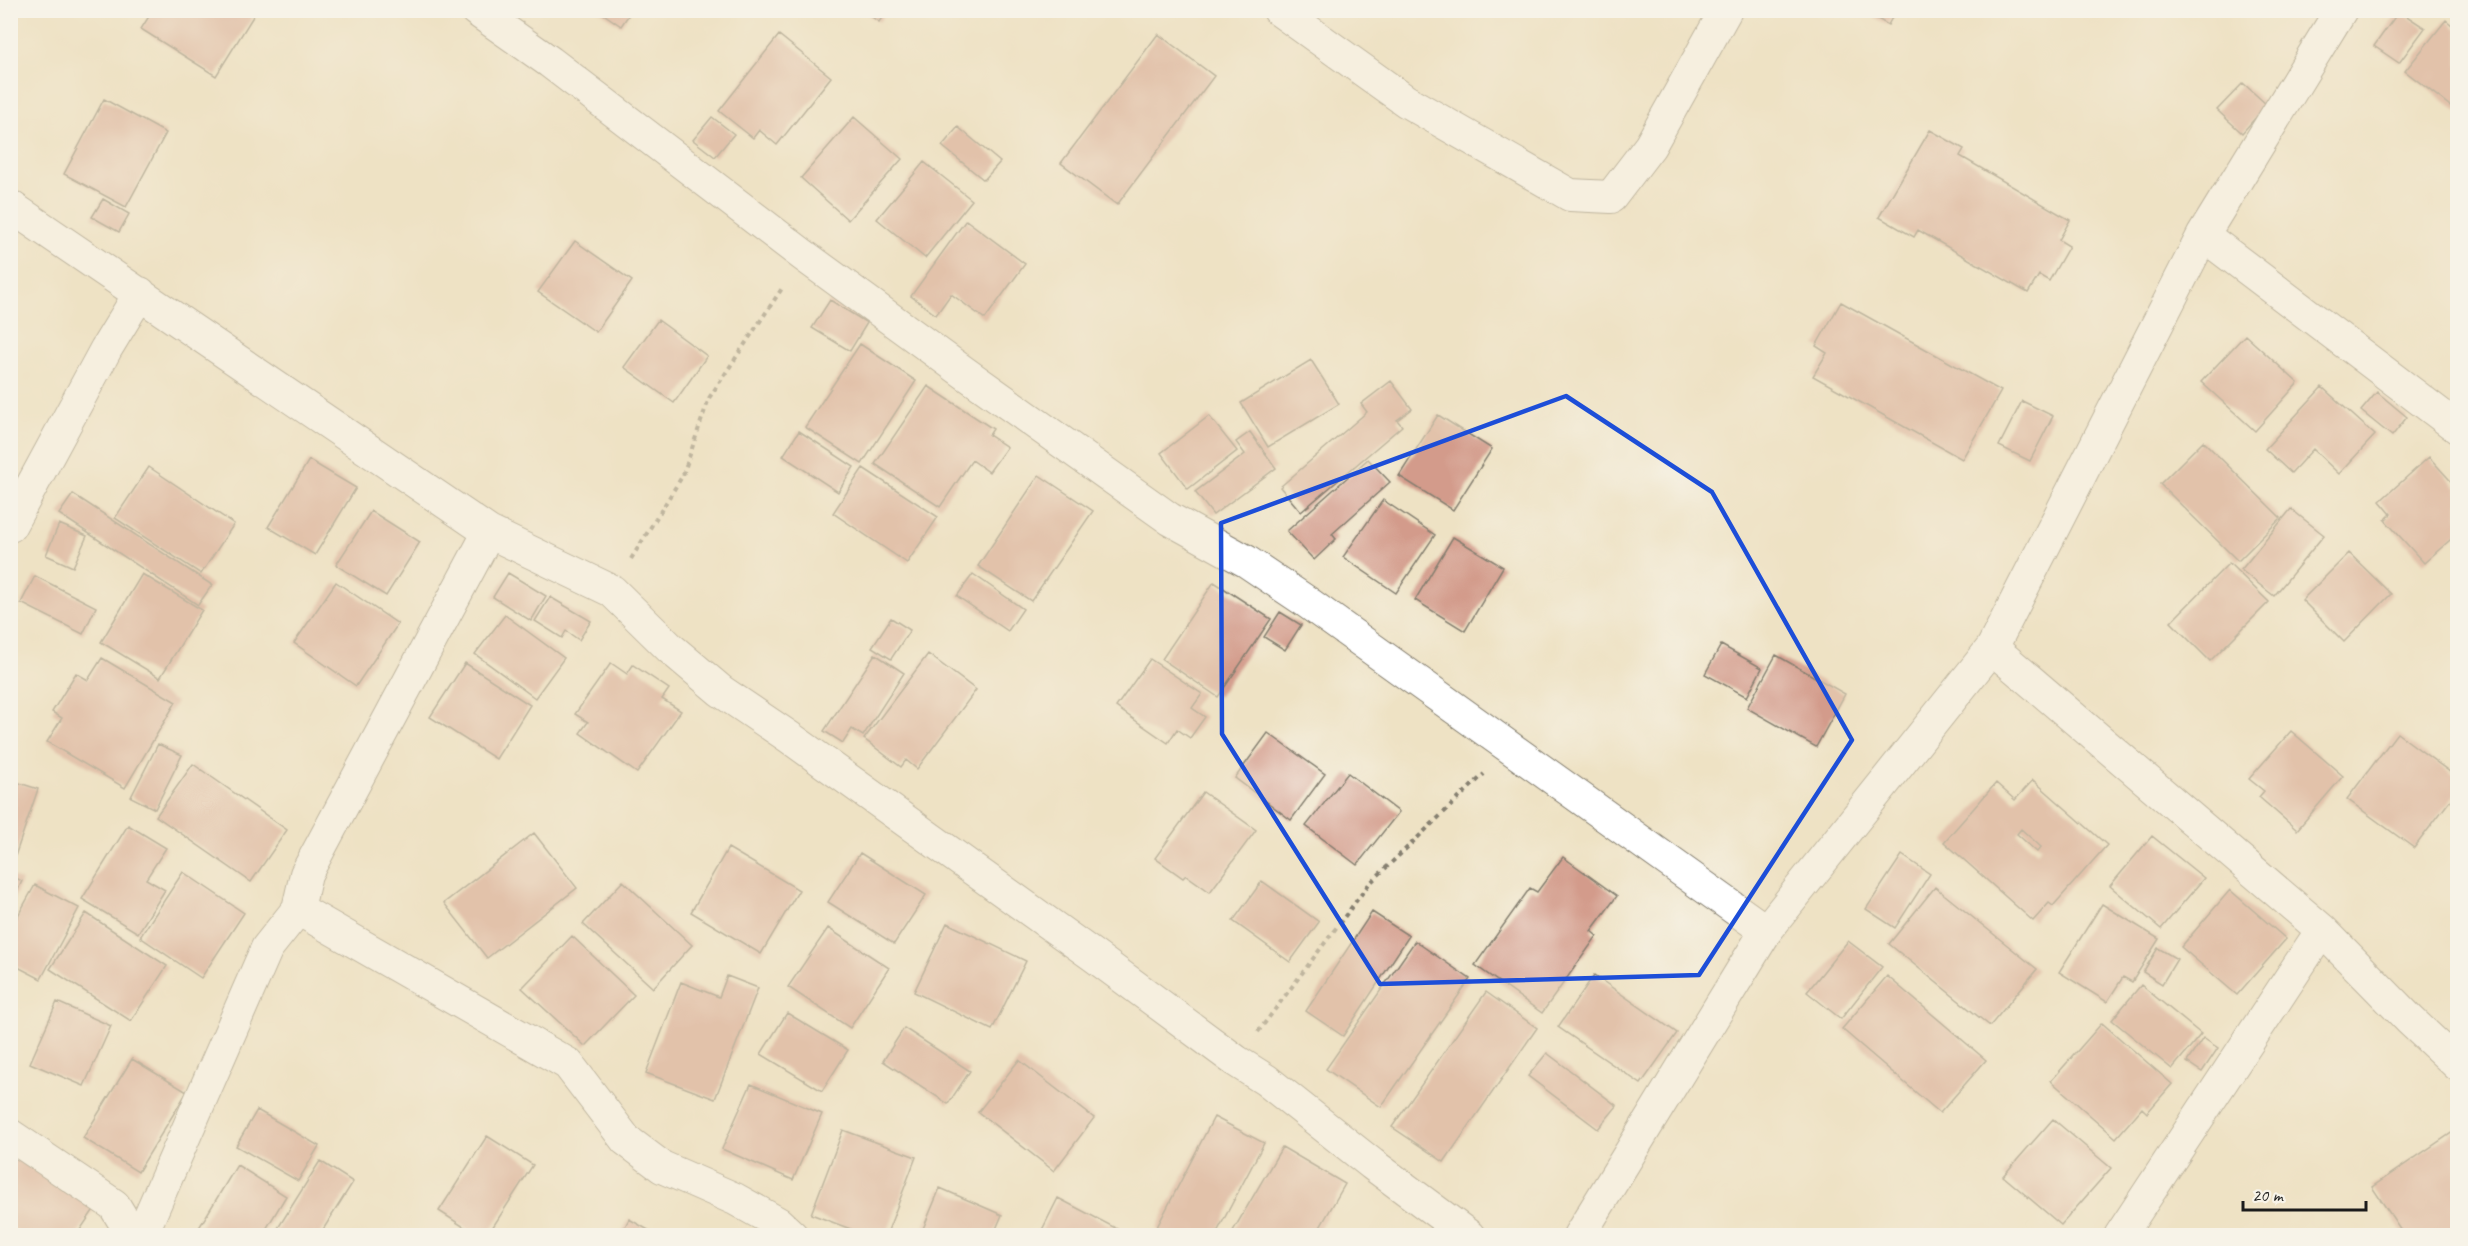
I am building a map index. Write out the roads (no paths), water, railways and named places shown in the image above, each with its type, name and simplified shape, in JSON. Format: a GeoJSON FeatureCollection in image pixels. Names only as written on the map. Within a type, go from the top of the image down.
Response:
{"type":"FeatureCollection","features":[{"type":"Feature","properties":{"kind":"street"},"geometry":{"type":"LineString","coordinates":[[476,10],[803,255],[1170,519],[1246,561],[1294,593],[1766,931]]}},
{"type":"Feature","properties":{"kind":"street"},"geometry":{"type":"LineString","coordinates":[[1279,10],[1406,100],[1570,195],[1611,197],[1650,146],[1726,10]]}},
{"type":"Feature","properties":{"kind":"street"},"geometry":{"type":"LineString","coordinates":[[1579,1236],[1766,931],[1992,648],[2203,235],[2341,10]]}},
{"type":"Feature","properties":{"kind":"street"},"geometry":{"type":"LineString","coordinates":[[10,206],[489,532],[612,591],[670,648],[721,691],[1085,949],[1236,1061],[1266,1080],[1372,1164],[1469,1236]]}},
{"type":"Feature","properties":{"kind":"street"},"geometry":{"type":"LineString","coordinates":[[2203,235],[2457,428]]}},
{"type":"Feature","properties":{"kind":"street"},"geometry":{"type":"LineString","coordinates":[[10,526],[106,349],[140,293]]}},
{"type":"Feature","properties":{"kind":"street"},"geometry":{"type":"LineString","coordinates":[[141,1236],[267,948],[298,909],[306,874],[489,532]]}},
{"type":"Feature","properties":{"kind":"street"},"geometry":{"type":"LineString","coordinates":[[1992,648],[2322,930],[2457,1065]]}},
{"type":"Feature","properties":{"kind":"street"},"geometry":{"type":"LineString","coordinates":[[298,909],[568,1064],[626,1140],[662,1167],[735,1199],[778,1223],[792,1236]]}},
{"type":"Feature","properties":{"kind":"street"},"geometry":{"type":"LineString","coordinates":[[2120,1236],[2322,930]]}},
{"type":"Feature","properties":{"kind":"street"},"geometry":{"type":"LineString","coordinates":[[10,1135],[114,1205],[133,1236]]}}]}
